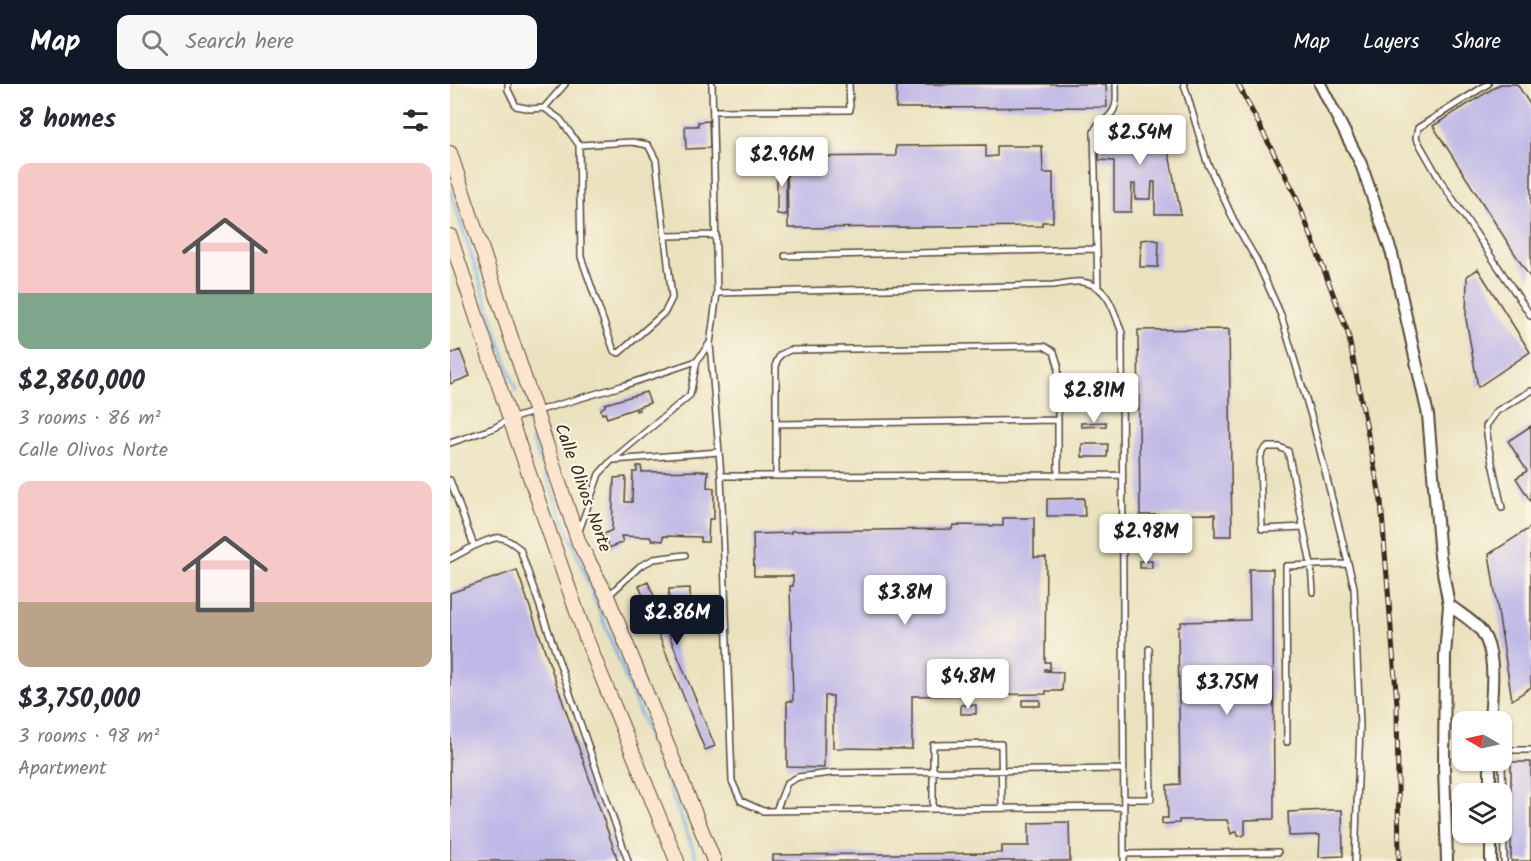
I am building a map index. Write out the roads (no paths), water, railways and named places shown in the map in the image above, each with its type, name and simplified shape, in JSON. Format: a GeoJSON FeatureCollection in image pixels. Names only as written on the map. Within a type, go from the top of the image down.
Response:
{"type":"FeatureCollection","features":[{"type":"Feature","properties":{"kind":"main road","name":"Calle Olivos Norte"},"geometry":{"type":"LineString","coordinates":[[450,153],[577,535],[607,596],[714,861]]}},
{"type":"Feature","properties":{"kind":"main road"},"geometry":{"type":"LineString","coordinates":[[450,236],[510,419],[598,669],[677,861]]}},
{"type":"Feature","properties":{"kind":"street"},"geometry":{"type":"LineString","coordinates":[[1320,84],[1361,164],[1392,254],[1428,415],[1440,556],[1449,605],[1445,677],[1447,861]]}},
{"type":"Feature","properties":{"kind":"street"},"geometry":{"type":"LineString","coordinates":[[1449,605],[1481,630],[1489,646],[1490,711]]}},
{"type":"Feature","properties":{"kind":"street"},"geometry":{"type":"LineString","coordinates":[[1491,843],[1491,861]]}},
{"type":"Feature","properties":{"kind":"lane"},"geometry":{"type":"LineString","coordinates":[[508,84],[508,90],[516,106],[531,109],[544,108],[560,119],[579,145],[581,257],[614,351],[619,354],[665,312],[672,298],[656,160],[648,145],[632,142],[579,145]]}},
{"type":"Feature","properties":{"kind":"lane"},"geometry":{"type":"LineString","coordinates":[[544,108],[565,84]]}},
{"type":"Feature","properties":{"kind":"lane"},"geometry":{"type":"LineString","coordinates":[[712,84],[717,293],[710,344],[722,476],[732,781],[741,801],[763,811],[1124,807]]}},
{"type":"Feature","properties":{"kind":"lane"},"geometry":{"type":"LineString","coordinates":[[713,111],[850,110],[849,84]]}},
{"type":"Feature","properties":{"kind":"lane"},"geometry":{"type":"LineString","coordinates":[[1098,287],[1094,132],[1097,123],[1112,113],[1116,103],[1116,84]]}},
{"type":"Feature","properties":{"kind":"lane"},"geometry":{"type":"LineString","coordinates":[[1184,84],[1207,162],[1236,225],[1256,259],[1281,315],[1302,380],[1354,587],[1360,726],[1355,861]]}},
{"type":"Feature","properties":{"kind":"lane"},"geometry":{"type":"LineString","coordinates":[[1488,84],[1418,128],[1416,138],[1440,180],[1531,316]]}},
{"type":"Feature","properties":{"kind":"lane"},"geometry":{"type":"LineString","coordinates":[[665,236],[716,235]]}},
{"type":"Feature","properties":{"kind":"lane"},"geometry":{"type":"LineString","coordinates":[[785,256],[1097,249]]}},
{"type":"Feature","properties":{"kind":"lane"},"geometry":{"type":"LineString","coordinates":[[717,293],[1053,285],[1082,282],[1098,287],[1110,300],[1122,333],[1124,858],[1278,852]]}},
{"type":"Feature","properties":{"kind":"lane"},"geometry":{"type":"LineString","coordinates":[[577,535],[599,474],[612,460],[690,395],[697,361],[710,344]]}},
{"type":"Feature","properties":{"kind":"lane"},"geometry":{"type":"LineString","coordinates":[[776,476],[776,363],[780,355],[790,350],[1032,346],[1044,346],[1054,352],[1058,365],[1058,475]]}},
{"type":"Feature","properties":{"kind":"lane"},"geometry":{"type":"LineString","coordinates":[[450,443],[494,428],[510,419],[697,361]]}},
{"type":"Feature","properties":{"kind":"lane"},"geometry":{"type":"LineString","coordinates":[[1502,508],[1486,426],[1497,411],[1531,391]]}},
{"type":"Feature","properties":{"kind":"lane"},"geometry":{"type":"LineString","coordinates":[[776,424],[1058,420]]}},
{"type":"Feature","properties":{"kind":"lane"},"geometry":{"type":"LineString","coordinates":[[1303,527],[1262,529],[1260,460],[1266,447],[1280,447],[1288,451],[1311,565],[1313,592]]}},
{"type":"Feature","properties":{"kind":"lane"},"geometry":{"type":"LineString","coordinates":[[612,460],[719,452]]}},
{"type":"Feature","properties":{"kind":"lane"},"geometry":{"type":"LineString","coordinates":[[722,476],[1122,475]]}},
{"type":"Feature","properties":{"kind":"lane"},"geometry":{"type":"LineString","coordinates":[[450,480],[474,546]]}},
{"type":"Feature","properties":{"kind":"lane"},"geometry":{"type":"LineString","coordinates":[[450,559],[495,538],[508,538],[520,549],[628,861]]}},
{"type":"Feature","properties":{"kind":"lane"},"geometry":{"type":"LineString","coordinates":[[607,596],[640,566],[654,560],[685,555]]}},
{"type":"Feature","properties":{"kind":"lane"},"geometry":{"type":"LineString","coordinates":[[1287,742],[1286,566],[1348,564]]}},
{"type":"Feature","properties":{"kind":"lane"},"geometry":{"type":"LineString","coordinates":[[1124,799],[1151,799],[1149,649]]}},
{"type":"Feature","properties":{"kind":"lane"},"geometry":{"type":"LineString","coordinates":[[933,809],[933,745],[956,744],[1001,744],[1002,808]]}},
{"type":"Feature","properties":{"kind":"lane"},"geometry":{"type":"LineString","coordinates":[[1512,750],[1531,750]]}},
{"type":"Feature","properties":{"kind":"lane"},"geometry":{"type":"LineString","coordinates":[[776,811],[787,783],[798,777],[832,773],[1124,769]]}},
{"type":"Feature","properties":{"kind":"lane"},"geometry":{"type":"LineString","coordinates":[[1502,771],[1504,861]]}},
{"type":"Feature","properties":{"kind":"waterway"},"geometry":{"type":"LineString","coordinates":[[450,190],[516,391]]}},
{"type":"Feature","properties":{"kind":"waterway"},"geometry":{"type":"LineString","coordinates":[[532,440],[698,861]]}},
{"type":"Feature","properties":{"kind":"railway"},"geometry":{"type":"LineString","coordinates":[[1238,84],[1295,194],[1348,333],[1381,501],[1397,704],[1399,861]]}}]}
